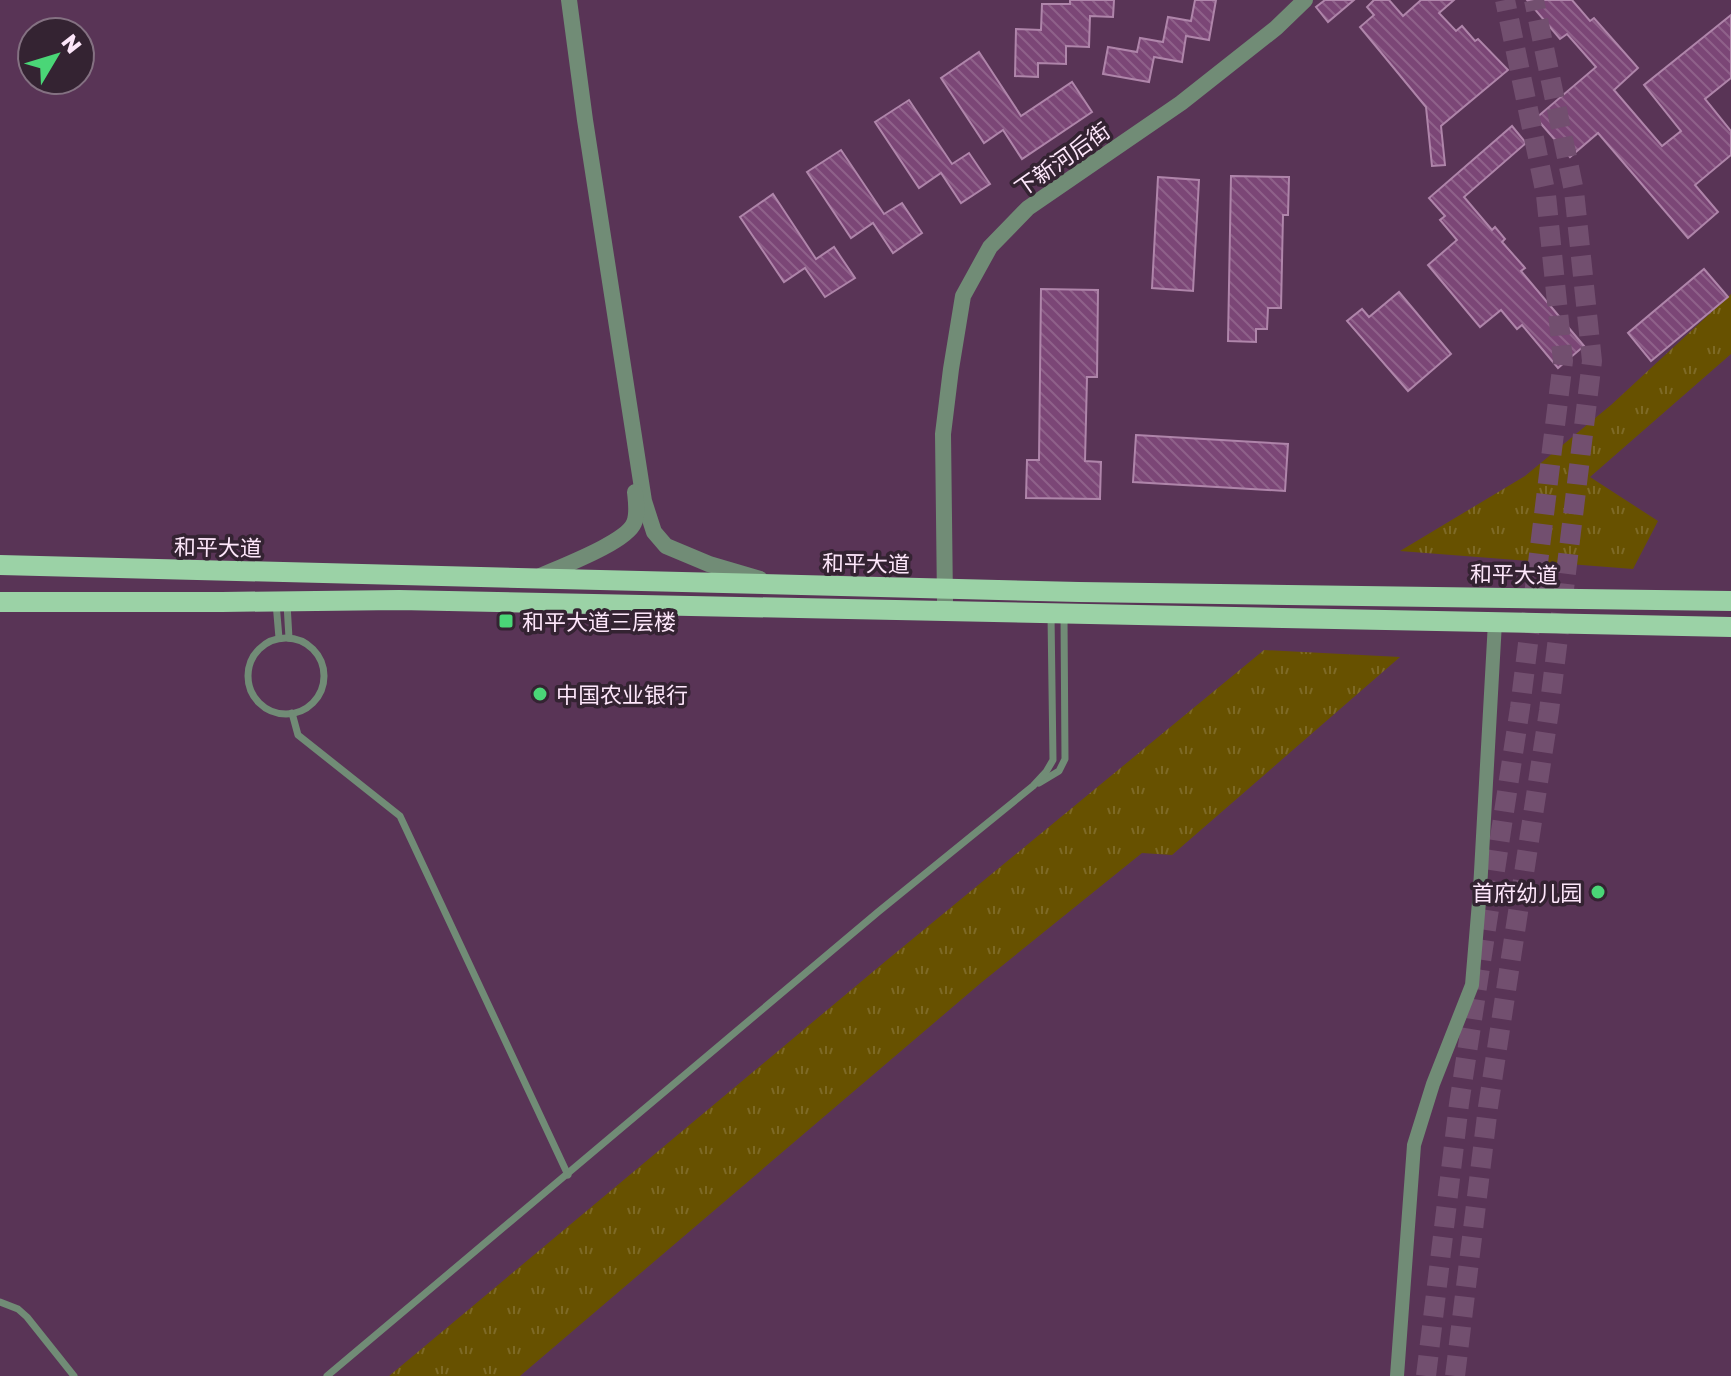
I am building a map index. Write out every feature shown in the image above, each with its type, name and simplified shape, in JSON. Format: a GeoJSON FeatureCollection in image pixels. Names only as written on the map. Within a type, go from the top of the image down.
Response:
{"type":"FeatureCollection","features":[{"type":"Feature","properties":{"kind":"main road","name":"和平大道"},"geometry":{"type":"LineString","coordinates":[[0,565],[946,589],[1731,601]]}},
{"type":"Feature","properties":{"kind":"main road","name":"和平大道"},"geometry":{"type":"LineString","coordinates":[[0,602],[414,600],[1731,627]]}},
{"type":"Feature","properties":{"kind":"street"},"geometry":{"type":"LineString","coordinates":[[535,578],[625,535],[634,524],[637,504],[562,0]]}},
{"type":"Feature","properties":{"kind":"street"},"geometry":{"type":"LineString","coordinates":[[569,0],[644,501],[654,532],[666,546],[709,564],[785,585]]}},
{"type":"Feature","properties":{"kind":"street","name":"下新河后街"},"geometry":{"type":"LineString","coordinates":[[945,610],[943,434],[951,369],[963,296],[990,247],[1028,208],[1181,103],[1276,28],[1305,0]]}},
{"type":"Feature","properties":{"kind":"street"},"geometry":{"type":"LineString","coordinates":[[1397,1376],[1414,1145],[1433,1084],[1472,985],[1495,622]]}},
{"type":"Feature","properties":{"kind":"lane"},"geometry":{"type":"LineString","coordinates":[[281,601],[289,638]]}},
{"type":"Feature","properties":{"kind":"lane"},"geometry":{"type":"LineString","coordinates":[[279,638],[281,601]]}},
{"type":"Feature","properties":{"kind":"lane"},"geometry":{"type":"LineString","coordinates":[[327,1376],[878,912],[1033,786],[1053,760],[1057,613]]}},
{"type":"Feature","properties":{"kind":"lane"},"geometry":{"type":"LineString","coordinates":[[1033,786],[1059,771],[1065,759],[1057,613]]}},
{"type":"Feature","properties":{"kind":"lane"},"geometry":{"type":"LineString","coordinates":[[279,638],[289,638],[299,640],[315,652],[324,679],[310,705],[292,713],[272,711],[264,706],[251,691],[248,682],[250,662],[255,653],[279,638]]}},
{"type":"Feature","properties":{"kind":"lane"},"geometry":{"type":"LineString","coordinates":[[292,713],[298,735],[400,816],[568,1175]]}},
{"type":"Feature","properties":{"kind":"lane"},"geometry":{"type":"LineString","coordinates":[[0,1302],[18,1309],[27,1317],[74,1376]]}},
{"type":"Feature","properties":{"kind":"green space"},"geometry":{"type":"Polygon","coordinates":[[[1731,294],[1731,354],[1590,477],[1658,521],[1633,569],[1400,551],[1525,476],[1611,405],[1731,294]]]}},
{"type":"Feature","properties":{"kind":"green space"},"geometry":{"type":"Polygon","coordinates":[[[1264,650],[1400,657],[1172,855],[1142,853],[982,982],[520,1376],[389,1376],[887,960],[1264,650]]]}},
{"type":"Feature","properties":{"kind":"building"},"geometry":{"type":"Polygon","coordinates":[[[1070,0],[1114,0],[1113,17],[1090,16],[1089,47],[1066,46],[1066,64],[1038,63],[1038,77],[1015,76],[1016,29],[1041,30],[1042,4],[1070,4],[1070,0]]]}},
{"type":"Feature","properties":{"kind":"building"},"geometry":{"type":"Polygon","coordinates":[[[1195,0],[1216,0],[1209,40],[1186,36],[1182,62],[1154,57],[1149,82],[1103,74],[1108,47],[1137,52],[1140,38],[1163,42],[1168,17],[1191,21],[1195,0]]]}},
{"type":"Feature","properties":{"kind":"building"},"geometry":{"type":"Polygon","coordinates":[[[1325,0],[1354,0],[1328,22],[1316,7],[1325,0]]]}},
{"type":"Feature","properties":{"kind":"building"},"geometry":{"type":"Polygon","coordinates":[[[1374,0],[1389,0],[1403,16],[1421,0],[1454,0],[1439,13],[1456,31],[1462,26],[1475,41],[1478,39],[1508,70],[1441,126],[1445,165],[1432,166],[1426,107],[1360,27],[1374,15],[1367,7],[1374,0]]]}},
{"type":"Feature","properties":{"kind":"building"},"geometry":{"type":"Polygon","coordinates":[[[1527,0],[1572,0],[1590,21],[1594,18],[1638,68],[1614,90],[1662,146],[1681,131],[1644,85],[1731,15],[1731,78],[1705,99],[1731,131],[1731,155],[1695,185],[1718,212],[1688,238],[1598,133],[1570,157],[1536,118],[1596,67],[1567,34],[1560,39],[1527,0]]]}},
{"type":"Feature","properties":{"kind":"building"},"geometry":{"type":"Polygon","coordinates":[[[979,52],[1021,116],[1072,82],[1092,112],[1022,159],[1003,130],[984,143],[941,78],[979,52]]]}},
{"type":"Feature","properties":{"kind":"building"},"geometry":{"type":"Polygon","coordinates":[[[909,100],[952,164],[969,153],[990,184],[961,203],[941,173],[919,188],[875,122],[909,100]]]}},
{"type":"Feature","properties":{"kind":"building"},"geometry":{"type":"Polygon","coordinates":[[[1512,126],[1526,143],[1464,197],[1492,230],[1495,227],[1505,239],[1502,242],[1525,268],[1521,271],[1584,346],[1558,368],[1522,325],[1517,329],[1501,310],[1480,327],[1428,265],[1457,240],[1440,220],[1445,216],[1429,198],[1512,126]]]}},
{"type":"Feature","properties":{"kind":"building"},"geometry":{"type":"Polygon","coordinates":[[[841,150],[884,214],[902,203],[922,233],[893,253],[873,223],[851,238],[807,172],[841,150]]]}},
{"type":"Feature","properties":{"kind":"building"},"geometry":{"type":"Polygon","coordinates":[[[1231,176],[1289,177],[1288,215],[1283,215],[1281,308],[1268,308],[1267,329],[1256,329],[1256,342],[1228,341],[1231,176]]]}},
{"type":"Feature","properties":{"kind":"building"},"geometry":{"type":"Polygon","coordinates":[[[1158,177],[1199,180],[1193,291],[1152,288],[1158,177]]]}},
{"type":"Feature","properties":{"kind":"building"},"geometry":{"type":"Polygon","coordinates":[[[773,194],[816,259],[834,247],[855,278],[825,297],[805,268],[784,282],[740,217],[773,194]]]}},
{"type":"Feature","properties":{"kind":"building"},"geometry":{"type":"Polygon","coordinates":[[[1704,269],[1728,297],[1651,361],[1628,333],[1704,269]]]}},
{"type":"Feature","properties":{"kind":"building"},"geometry":{"type":"Polygon","coordinates":[[[1041,289],[1098,290],[1097,377],[1087,377],[1085,461],[1101,462],[1100,499],[1026,498],[1027,460],[1039,460],[1041,289]]]}},
{"type":"Feature","properties":{"kind":"building"},"geometry":{"type":"Polygon","coordinates":[[[1399,292],[1451,354],[1408,391],[1347,321],[1362,309],[1369,317],[1399,292]]]}},
{"type":"Feature","properties":{"kind":"building"},"geometry":{"type":"Polygon","coordinates":[[[1136,435],[1288,444],[1285,491],[1133,482],[1136,435]]]}},
{"type":"Feature","properties":{"kind":"tunnel"},"geometry":{"type":"LineString","coordinates":[[1426,1376],[1459,1104],[1520,708],[1563,361],[1546,195],[1505,0]]}},
{"type":"Feature","properties":{"kind":"tunnel"},"geometry":{"type":"LineString","coordinates":[[1455,1376],[1488,1107],[1549,711],[1592,361],[1574,191],[1534,0]]}},
{"type":"Feature","properties":{"kind":"place","name":"和平大道三层楼"},"geometry":{"type":"Point","coordinates":[506,621]}},
{"type":"Feature","properties":{"kind":"place","name":"中国农业银行"},"geometry":{"type":"Point","coordinates":[540,694]}},
{"type":"Feature","properties":{"kind":"place","name":"首府幼儿园"},"geometry":{"type":"Point","coordinates":[1598,892]}}]}
